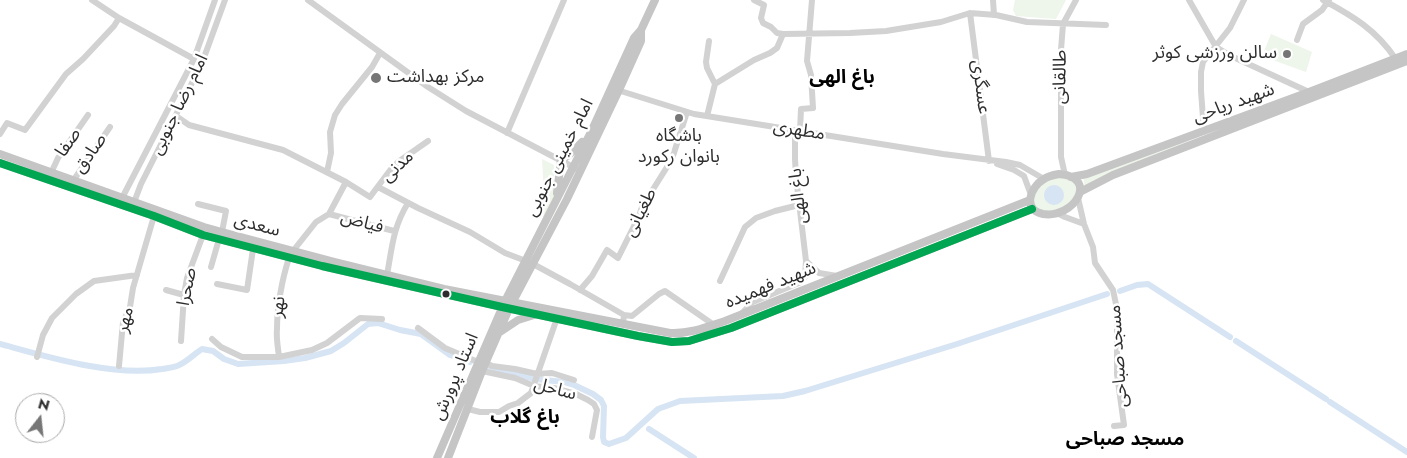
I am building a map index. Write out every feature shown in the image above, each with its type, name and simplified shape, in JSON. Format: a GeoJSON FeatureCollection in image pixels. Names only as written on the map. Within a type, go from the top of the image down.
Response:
{"type":"FeatureCollection","features":[{"type":"Feature","properties":{"kind":"main road","name":"امام خمینی جنوبی"},"geometry":{"type":"LineString","coordinates":[[507,305],[577,169],[615,89],[634,38],[641,30],[655,0]]}},
{"type":"Feature","properties":{"kind":"main road","name":"شهید ریاحی"},"geometry":{"type":"LineString","coordinates":[[1068,176],[1087,174],[1407,54]]}},
{"type":"Feature","properties":{"kind":"main road","name":"شهید ریاحی"},"geometry":{"type":"LineString","coordinates":[[1079,195],[1113,175],[1407,61]]}},
{"type":"Feature","properties":{"kind":"main road","name":"امام خمینی جنوبی"},"geometry":{"type":"LineString","coordinates":[[529,263],[557,200],[577,169],[592,130],[615,89]]}},
{"type":"Feature","properties":{"kind":"main road"},"geometry":{"type":"LineString","coordinates":[[557,200],[561,160],[578,147],[592,130]]}},
{"type":"Feature","properties":{"kind":"main road","name":"سعدی"},"geometry":{"type":"LineString","coordinates":[[0,154],[121,201]]}},
{"type":"Feature","properties":{"kind":"main road","name":"سعدی"},"geometry":{"type":"LineString","coordinates":[[0,162],[204,227],[253,249],[291,254]]}},
{"type":"Feature","properties":{"kind":"main road"},"geometry":{"type":"LineString","coordinates":[[1054,175],[1068,176],[1078,182],[1080,188],[1079,195],[1073,205],[1057,213],[1038,213],[1032,209],[1031,197],[1036,186],[1044,179],[1054,175]]}},
{"type":"Feature","properties":{"kind":"main road","name":"شهید فهمیده"},"geometry":{"type":"LineString","coordinates":[[507,305],[678,334],[704,329],[1031,197]]}},
{"type":"Feature","properties":{"kind":"main road","name":"سعدی"},"geometry":{"type":"LineString","coordinates":[[133,205],[154,216],[203,235],[221,236],[387,278],[507,305]]}},
{"type":"Feature","properties":{"kind":"main road","name":"شهید فهمیده"},"geometry":{"type":"LineString","coordinates":[[507,305],[537,314],[638,336],[672,342],[689,341],[731,328],[1032,209]]}},
{"type":"Feature","properties":{"kind":"main road","name":"استاد پرورش"},"geometry":{"type":"LineString","coordinates":[[437,458],[500,332],[507,305]]}},
{"type":"Feature","properties":{"kind":"main road","name":"استاد پرورش"},"geometry":{"type":"LineString","coordinates":[[448,458],[468,409],[482,365],[507,305]]}},
{"type":"Feature","properties":{"kind":"main road"},"geometry":{"type":"LineString","coordinates":[[500,332],[518,320],[537,314]]}},
{"type":"Feature","properties":{"kind":"street"},"geometry":{"type":"LineString","coordinates":[[92,0],[119,18],[194,59]]}},
{"type":"Feature","properties":{"kind":"street","name":"امام رضا جنوبی"},"geometry":{"type":"LineString","coordinates":[[121,201],[194,59],[215,0]]}},
{"type":"Feature","properties":{"kind":"street","name":"امام رضا جنوبی"},"geometry":{"type":"LineString","coordinates":[[133,205],[141,184],[202,63],[225,0]]}},
{"type":"Feature","properties":{"kind":"street"},"geometry":{"type":"LineString","coordinates":[[308,0],[428,87],[466,111],[577,169]]}},
{"type":"Feature","properties":{"kind":"street"},"geometry":{"type":"LineString","coordinates":[[507,133],[564,0]]}},
{"type":"Feature","properties":{"kind":"street"},"geometry":{"type":"LineString","coordinates":[[754,0],[764,5],[761,18],[763,23],[771,27],[777,34],[886,31],[941,22],[970,12],[1008,17],[1027,22],[1106,25]]}},
{"type":"Feature","properties":{"kind":"street"},"geometry":{"type":"LineString","coordinates":[[809,33],[812,0]]}},
{"type":"Feature","properties":{"kind":"street"},"geometry":{"type":"LineString","coordinates":[[993,0],[994,15]]}},
{"type":"Feature","properties":{"kind":"street","name":"طالقانی"},"geometry":{"type":"LineString","coordinates":[[1061,157],[1061,50],[1064,24],[1076,0]]}},
{"type":"Feature","properties":{"kind":"street"},"geometry":{"type":"LineString","coordinates":[[1189,0],[1216,46],[1231,56],[1309,92]]}},
{"type":"Feature","properties":{"kind":"street"},"geometry":{"type":"LineString","coordinates":[[1204,131],[1201,91],[1203,62],[1230,28],[1244,0]]}},
{"type":"Feature","properties":{"kind":"street"},"geometry":{"type":"LineString","coordinates":[[1297,40],[1303,24],[1322,10],[1327,1],[1369,28],[1385,43],[1395,58]]}},
{"type":"Feature","properties":{"kind":"street","name":"عسگری"},"geometry":{"type":"LineString","coordinates":[[970,12],[989,160]]}},
{"type":"Feature","properties":{"kind":"street"},"geometry":{"type":"LineString","coordinates":[[0,134],[7,123],[26,130],[66,74],[83,59],[114,26],[119,18]]}},
{"type":"Feature","properties":{"kind":"street","name":"باغ الهی"},"geometry":{"type":"LineString","coordinates":[[806,261],[795,158],[801,109],[813,108],[811,75],[807,61],[809,33]]}},
{"type":"Feature","properties":{"kind":"street"},"geometry":{"type":"LineString","coordinates":[[714,84],[777,48],[783,34]]}},
{"type":"Feature","properties":{"kind":"street"},"geometry":{"type":"LineString","coordinates":[[708,116],[714,84],[706,62],[709,40]]}},
{"type":"Feature","properties":{"kind":"street"},"geometry":{"type":"LineString","coordinates":[[327,172],[331,153],[330,132],[335,115],[372,67],[380,52]]}},
{"type":"Feature","properties":{"kind":"street","name":"مطهری"},"geometry":{"type":"LineString","coordinates":[[615,89],[687,112],[708,116],[989,160]]}},
{"type":"Feature","properties":{"kind":"street","name":"طغیانی"},"geometry":{"type":"LineString","coordinates":[[580,290],[592,276],[607,250],[618,258],[642,207],[672,158],[687,112]]}},
{"type":"Feature","properties":{"kind":"street","name":"صفا"},"geometry":{"type":"LineString","coordinates":[[51,173],[58,158],[88,115]]}},
{"type":"Feature","properties":{"kind":"street"},"geometry":{"type":"LineString","coordinates":[[176,116],[189,125],[283,150],[346,182],[329,214],[316,222],[291,254]]}},
{"type":"Feature","properties":{"kind":"street","name":"صادق"},"geometry":{"type":"LineString","coordinates":[[73,181],[110,127]]}},
{"type":"Feature","properties":{"kind":"street","name":"مدنی"},"geometry":{"type":"LineString","coordinates":[[346,182],[370,197],[398,162],[428,141]]}},
{"type":"Feature","properties":{"kind":"street"},"geometry":{"type":"LineString","coordinates":[[1054,175],[1061,157]]}},
{"type":"Feature","properties":{"kind":"street"},"geometry":{"type":"LineString","coordinates":[[1061,157],[1068,176]]}},
{"type":"Feature","properties":{"kind":"street"},"geometry":{"type":"LineString","coordinates":[[989,160],[1020,165],[1044,179]]}},
{"type":"Feature","properties":{"kind":"street"},"geometry":{"type":"LineString","coordinates":[[989,160],[1024,176],[1031,197]]}},
{"type":"Feature","properties":{"kind":"street"},"geometry":{"type":"LineString","coordinates":[[128,185],[130,193],[138,192]]}},
{"type":"Feature","properties":{"kind":"street"},"geometry":{"type":"LineString","coordinates":[[378,186],[470,232],[505,253],[529,263],[624,315],[632,316],[665,291],[714,325]]}},
{"type":"Feature","properties":{"kind":"street"},"geometry":{"type":"LineString","coordinates":[[1057,213],[1064,218],[1084,224],[1079,195]]}},
{"type":"Feature","properties":{"kind":"street"},"geometry":{"type":"LineString","coordinates":[[387,278],[394,231],[400,215],[408,202]]}},
{"type":"Feature","properties":{"kind":"street"},"geometry":{"type":"LineString","coordinates":[[198,204],[226,211],[221,236],[211,268]]}},
{"type":"Feature","properties":{"kind":"street"},"geometry":{"type":"LineString","coordinates":[[720,281],[745,227],[756,218],[800,205]]}},
{"type":"Feature","properties":{"kind":"street","name":"فیاض"},"geometry":{"type":"LineString","coordinates":[[329,214],[394,231]]}},
{"type":"Feature","properties":{"kind":"street","name":"مهر"},"geometry":{"type":"LineString","coordinates":[[118,366],[124,322],[130,307],[133,288],[154,216]]}},
{"type":"Feature","properties":{"kind":"street","name":"مسجد صباحی"},"geometry":{"type":"LineString","coordinates":[[1084,224],[1093,247],[1095,263],[1113,290],[1118,313],[1117,374],[1124,425],[1114,426]]}},
{"type":"Feature","properties":{"kind":"street","name":"صحرا"},"geometry":{"type":"LineString","coordinates":[[181,341],[184,295],[203,235]]}},
{"type":"Feature","properties":{"kind":"street"},"geometry":{"type":"LineString","coordinates":[[217,284],[247,290],[253,249]]}},
{"type":"Feature","properties":{"kind":"street","name":"نهر"},"geometry":{"type":"LineString","coordinates":[[279,356],[276,329],[277,316],[284,270],[291,254]]}},
{"type":"Feature","properties":{"kind":"street"},"geometry":{"type":"LineString","coordinates":[[806,261],[819,273],[837,276]]}},
{"type":"Feature","properties":{"kind":"street"},"geometry":{"type":"LineString","coordinates":[[740,315],[753,302],[801,282],[805,277],[806,261]]}},
{"type":"Feature","properties":{"kind":"street"},"geometry":{"type":"LineString","coordinates":[[38,354],[43,334],[52,318],[76,294],[94,281],[137,275]]}},
{"type":"Feature","properties":{"kind":"street"},"geometry":{"type":"LineString","coordinates":[[166,290],[184,295]]}},
{"type":"Feature","properties":{"kind":"street"},"geometry":{"type":"LineString","coordinates":[[623,324],[624,315]]}},
{"type":"Feature","properties":{"kind":"street"},"geometry":{"type":"LineString","coordinates":[[212,339],[221,347],[242,357],[279,356],[312,350],[327,343],[360,318],[382,319]]}},
{"type":"Feature","properties":{"kind":"street"},"geometry":{"type":"LineString","coordinates":[[468,409],[480,412],[499,412],[518,403],[531,393],[557,318]]}},
{"type":"Feature","properties":{"kind":"street"},"geometry":{"type":"LineString","coordinates":[[418,328],[445,348],[482,365],[537,374],[552,373],[574,380]]}},
{"type":"Feature","properties":{"kind":"street","name":"ساحل"},"geometry":{"type":"LineString","coordinates":[[482,365],[534,386],[554,388],[576,394],[594,404],[597,410],[592,437]]}},
{"type":"Feature","properties":{"kind":"shaded area"},"geometry":{"type":"Polygon","coordinates":[[[1015,0],[1066,0],[1056,19],[1016,16],[1013,10],[1015,0]]]}},
{"type":"Feature","properties":{"kind":"shaded area","name":"سالن ورزشی کوثر"},"geometry":{"type":"Polygon","coordinates":[[[1271,34],[1312,52],[1306,72],[1262,56],[1271,34]]]}},
{"type":"Feature","properties":{"kind":"shaded area"},"geometry":{"type":"Polygon","coordinates":[[[1187,139],[1189,141],[1085,187],[1083,177],[1187,139]]]}},
{"type":"Feature","properties":{"kind":"shaded area"},"geometry":{"type":"Polygon","coordinates":[[[542,159],[554,165],[554,199],[543,222],[544,194],[542,159]]]}},
{"type":"Feature","properties":{"kind":"shaded area"},"geometry":{"type":"Polygon","coordinates":[[[1057,177],[1072,178],[1078,187],[1076,195],[1062,210],[1040,212],[1034,208],[1033,194],[1044,181],[1057,177]]]}},
{"type":"Feature","properties":{"kind":"water"},"geometry":{"type":"Polygon","coordinates":[[[1054,185],[1061,188],[1064,195],[1061,202],[1054,205],[1047,202],[1044,195],[1047,188],[1054,185]]]}},
{"type":"Feature","properties":{"kind":"waterway"},"geometry":{"type":"LineString","coordinates":[[1120,291],[1137,285],[1148,284],[1230,337]]}},
{"type":"Feature","properties":{"kind":"waterway"},"geometry":{"type":"LineString","coordinates":[[486,368],[535,379],[564,382],[593,394],[601,400],[604,406],[603,437],[604,442],[609,444],[626,438],[658,409],[680,401],[783,396],[805,391],[957,344],[1107,294]]}},
{"type":"Feature","properties":{"kind":"waterway"},"geometry":{"type":"LineString","coordinates":[[0,344],[39,355],[102,368],[143,371],[171,368],[180,365],[202,349],[213,351],[224,359],[238,364],[305,358],[331,351],[368,324],[378,323],[421,334],[450,355],[470,362]]}},
{"type":"Feature","properties":{"kind":"waterway"},"geometry":{"type":"LineString","coordinates":[[1236,341],[1326,399]]}},
{"type":"Feature","properties":{"kind":"waterway"},"geometry":{"type":"LineString","coordinates":[[1330,402],[1407,452]]}},
{"type":"Feature","properties":{"kind":"waterway"},"geometry":{"type":"LineString","coordinates":[[649,429],[694,458]]}},
{"type":"Feature","properties":{"kind":"transit line"},"geometry":{"type":"LineString","coordinates":[[0,163],[154,216],[203,235],[322,266],[502,307],[672,342],[689,341],[731,328],[1032,209]]}},
{"type":"Feature","properties":{"kind":"place","name":"سالن ورزشی کوثر"},"geometry":{"type":"Point","coordinates":[1287,54]}},
{"type":"Feature","properties":{"kind":"place","name":"مرکز بهداشت"},"geometry":{"type":"Point","coordinates":[376,78]}},
{"type":"Feature","properties":{"kind":"place","name":"باشگاه بانوان رکورد"},"geometry":{"type":"Point","coordinates":[679,118]}},
{"type":"Feature","properties":{"kind":"district","name":"باغ الهی"},"geometry":{"type":"Point","coordinates":[842,78]}},
{"type":"Feature","properties":{"kind":"district","name":"باغ گلاب"},"geometry":{"type":"Point","coordinates":[525,418]}},
{"type":"Feature","properties":{"kind":"district","name":"مسجد صباحی"},"geometry":{"type":"Point","coordinates":[1125,440]}}]}
